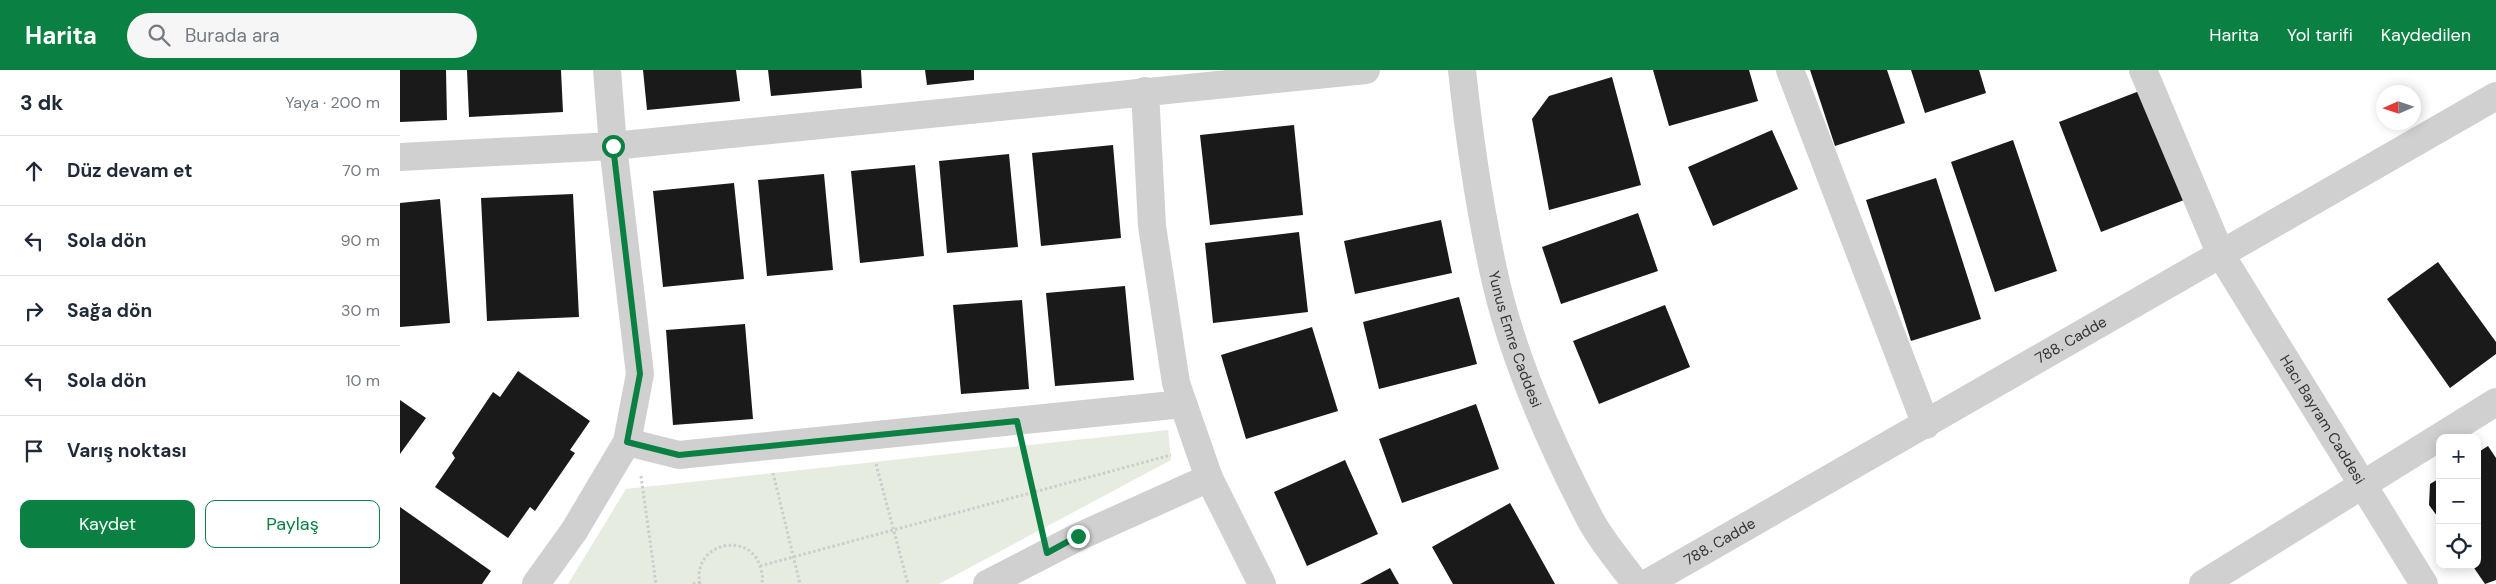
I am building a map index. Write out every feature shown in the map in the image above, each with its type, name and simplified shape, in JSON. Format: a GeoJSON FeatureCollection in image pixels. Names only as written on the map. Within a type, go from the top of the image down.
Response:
{"type":"FeatureCollection","features":[{"type":"Feature","properties":{"kind":"street"},"geometry":{"type":"LineString","coordinates":[[536,584],[574,531],[632,443],[640,374],[613,146],[607,70]]}},
{"type":"Feature","properties":{"kind":"street"},"geometry":{"type":"LineString","coordinates":[[400,157],[613,146],[1366,70]]}},
{"type":"Feature","properties":{"kind":"street","name":"Yunus Emre Caddesi"},"geometry":{"type":"LineString","coordinates":[[1462,70],[1493,269],[1514,345],[1545,422],[1591,521],[1636,584]]}},
{"type":"Feature","properties":{"kind":"street"},"geometry":{"type":"LineString","coordinates":[[1790,70],[1926,425]]}},
{"type":"Feature","properties":{"kind":"street","name":"Hacı Bayram Caddesi"},"geometry":{"type":"LineString","coordinates":[[2142,70],[2221,255],[2424,584]]}},
{"type":"Feature","properties":{"kind":"street"},"geometry":{"type":"LineString","coordinates":[[1145,91],[1152,226],[1176,383],[1209,478],[1262,584]]}},
{"type":"Feature","properties":{"kind":"street","name":"788. Cadde"},"geometry":{"type":"LineString","coordinates":[[1646,584],[1926,425],[2496,96]]}},
{"type":"Feature","properties":{"kind":"street"},"geometry":{"type":"LineString","coordinates":[[2204,584],[2496,402]]}},
{"type":"Feature","properties":{"kind":"street"},"geometry":{"type":"LineString","coordinates":[[632,443],[679,455],[1183,404]]}},
{"type":"Feature","properties":{"kind":"street"},"geometry":{"type":"LineString","coordinates":[[987,584],[1078,536],[1209,478]]}},
{"type":"Feature","properties":{"kind":"path"},"geometry":{"type":"LineString","coordinates":[[1017,421],[1047,553]]}},
{"type":"Feature","properties":{"kind":"path"},"geometry":{"type":"LineString","coordinates":[[868,436],[908,584]]}},
{"type":"Feature","properties":{"kind":"path"},"geometry":{"type":"LineString","coordinates":[[632,443],[656,584]]}},
{"type":"Feature","properties":{"kind":"path"},"geometry":{"type":"LineString","coordinates":[[768,446],[792,557],[800,584]]}},
{"type":"Feature","properties":{"kind":"path"},"geometry":{"type":"LineString","coordinates":[[760,566],[1198,448]]}},
{"type":"Feature","properties":{"kind":"path"},"geometry":{"type":"LineString","coordinates":[[693,584],[700,583],[698,574],[706,555],[723,545],[743,547],[758,560],[763,579],[761,584]]}},
{"type":"Feature","properties":{"kind":"shaded area"},"geometry":{"type":"Polygon","coordinates":[[[1168,430],[1171,460],[939,584],[568,584],[626,489],[1168,430]]]}},
{"type":"Feature","properties":{"kind":"building"},"geometry":{"type":"Polygon","coordinates":[[[400,70],[446,70],[447,120],[400,122],[400,70]]]}},
{"type":"Feature","properties":{"kind":"building"},"geometry":{"type":"Polygon","coordinates":[[[467,70],[561,70],[563,112],[469,117],[467,70]]]}},
{"type":"Feature","properties":{"kind":"building"},"geometry":{"type":"Polygon","coordinates":[[[643,70],[736,70],[740,101],[647,110],[643,70]]]}},
{"type":"Feature","properties":{"kind":"building"},"geometry":{"type":"Polygon","coordinates":[[[768,70],[861,70],[862,88],[771,96],[768,70]]]}},
{"type":"Feature","properties":{"kind":"building"},"geometry":{"type":"Polygon","coordinates":[[[925,70],[974,70],[974,80],[927,85],[925,70]]]}},
{"type":"Feature","properties":{"kind":"building"},"geometry":{"type":"Polygon","coordinates":[[[1653,70],[1749,70],[1758,101],[1669,126],[1653,70]]]}},
{"type":"Feature","properties":{"kind":"building"},"geometry":{"type":"Polygon","coordinates":[[[1810,70],[1887,70],[1905,123],[1835,146],[1810,70]]]}},
{"type":"Feature","properties":{"kind":"building"},"geometry":{"type":"Polygon","coordinates":[[[1911,70],[1979,70],[1986,93],[1925,113],[1911,70]]]}},
{"type":"Feature","properties":{"kind":"building"},"geometry":{"type":"Polygon","coordinates":[[[1612,77],[1641,185],[1549,210],[1532,119],[1549,96],[1612,77]]]}},
{"type":"Feature","properties":{"kind":"building"},"geometry":{"type":"Polygon","coordinates":[[[2142,90],[2184,200],[2101,232],[2059,122],[2142,90]]]}},
{"type":"Feature","properties":{"kind":"building"},"geometry":{"type":"Polygon","coordinates":[[[1294,125],[1303,215],[1210,225],[1200,135],[1294,125]]]}},
{"type":"Feature","properties":{"kind":"building"},"geometry":{"type":"Polygon","coordinates":[[[1772,130],[1798,189],[1713,226],[1688,167],[1772,130]]]}},
{"type":"Feature","properties":{"kind":"building"},"geometry":{"type":"Polygon","coordinates":[[[2013,140],[2057,271],[1995,292],[1951,162],[2013,140]]]}},
{"type":"Feature","properties":{"kind":"building"},"geometry":{"type":"Polygon","coordinates":[[[1113,145],[1121,238],[1041,246],[1032,153],[1113,145]]]}},
{"type":"Feature","properties":{"kind":"building"},"geometry":{"type":"Polygon","coordinates":[[[1009,154],[1018,247],[947,253],[939,161],[1009,154]]]}},
{"type":"Feature","properties":{"kind":"building"},"geometry":{"type":"Polygon","coordinates":[[[915,165],[924,256],[860,263],[851,171],[915,165]]]}},
{"type":"Feature","properties":{"kind":"building"},"geometry":{"type":"Polygon","coordinates":[[[824,174],[833,270],[767,276],[758,180],[824,174]]]}},
{"type":"Feature","properties":{"kind":"building"},"geometry":{"type":"Polygon","coordinates":[[[1936,178],[1981,319],[1911,341],[1866,200],[1936,178]]]}},
{"type":"Feature","properties":{"kind":"building"},"geometry":{"type":"Polygon","coordinates":[[[734,183],[744,279],[663,287],[653,191],[734,183]]]}},
{"type":"Feature","properties":{"kind":"building"},"geometry":{"type":"Polygon","coordinates":[[[573,194],[579,317],[487,321],[481,198],[573,194]]]}},
{"type":"Feature","properties":{"kind":"building"},"geometry":{"type":"Polygon","coordinates":[[[440,199],[450,323],[400,327],[400,203],[440,199]]]}},
{"type":"Feature","properties":{"kind":"building"},"geometry":{"type":"Polygon","coordinates":[[[1638,213],[1658,271],[1561,304],[1542,247],[1638,213]]]}},
{"type":"Feature","properties":{"kind":"building"},"geometry":{"type":"Polygon","coordinates":[[[1441,220],[1452,273],[1355,294],[1344,241],[1441,220]]]}},
{"type":"Feature","properties":{"kind":"building"},"geometry":{"type":"Polygon","coordinates":[[[1299,232],[1308,312],[1213,323],[1205,243],[1299,232]]]}},
{"type":"Feature","properties":{"kind":"building"},"geometry":{"type":"Polygon","coordinates":[[[2438,262],[2496,342],[2496,354],[2450,388],[2387,299],[2438,262]]]}},
{"type":"Feature","properties":{"kind":"building"},"geometry":{"type":"Polygon","coordinates":[[[1125,286],[1134,380],[1055,386],[1046,293],[1125,286]]]}},
{"type":"Feature","properties":{"kind":"building"},"geometry":{"type":"Polygon","coordinates":[[[1459,297],[1477,364],[1379,389],[1363,322],[1459,297]]]}},
{"type":"Feature","properties":{"kind":"building"},"geometry":{"type":"Polygon","coordinates":[[[1022,300],[1029,389],[961,394],[953,305],[1022,300]]]}},
{"type":"Feature","properties":{"kind":"building"},"geometry":{"type":"Polygon","coordinates":[[[1665,305],[1690,367],[1599,404],[1573,341],[1665,305]]]}},
{"type":"Feature","properties":{"kind":"building"},"geometry":{"type":"Polygon","coordinates":[[[745,324],[753,419],[673,425],[666,330],[745,324]]]}},
{"type":"Feature","properties":{"kind":"building"},"geometry":{"type":"Polygon","coordinates":[[[1312,327],[1338,411],[1246,439],[1221,355],[1312,327]]]}},
{"type":"Feature","properties":{"kind":"building"},"geometry":{"type":"Polygon","coordinates":[[[518,371],[590,421],[570,450],[575,453],[535,511],[530,507],[508,538],[435,487],[455,458],[452,453],[493,392],[500,397],[518,371]]]}},
{"type":"Feature","properties":{"kind":"building"},"geometry":{"type":"Polygon","coordinates":[[[400,400],[426,418],[400,454],[400,400]]]}},
{"type":"Feature","properties":{"kind":"building"},"geometry":{"type":"Polygon","coordinates":[[[1476,404],[1499,469],[1402,503],[1379,439],[1476,404]]]}},
{"type":"Feature","properties":{"kind":"building"},"geometry":{"type":"Polygon","coordinates":[[[2488,446],[2496,458],[2496,580],[2485,584],[2475,569],[2481,569],[2481,450],[2488,446]]]}},
{"type":"Feature","properties":{"kind":"building"},"geometry":{"type":"Polygon","coordinates":[[[1345,460],[1378,534],[1307,566],[1274,492],[1345,460]]]}},
{"type":"Feature","properties":{"kind":"building"},"geometry":{"type":"Polygon","coordinates":[[[2436,480],[2436,515],[2429,505],[2430,484],[2436,480]]]}},
{"type":"Feature","properties":{"kind":"building"},"geometry":{"type":"Polygon","coordinates":[[[1510,503],[1555,584],[1453,584],[1432,547],[1510,503]]]}},
{"type":"Feature","properties":{"kind":"building"},"geometry":{"type":"Polygon","coordinates":[[[400,507],[491,571],[482,584],[400,584],[400,507]]]}},
{"type":"Feature","properties":{"kind":"building"},"geometry":{"type":"Polygon","coordinates":[[[1390,568],[1399,584],[1360,584],[1390,568]]]}},
{"type":"Feature","properties":{"kind":"route"},"geometry":{"type":"LineString","coordinates":[[613,146],[640,374],[627,442],[679,455],[1017,421],[1047,553],[1078,536]]}}]}
